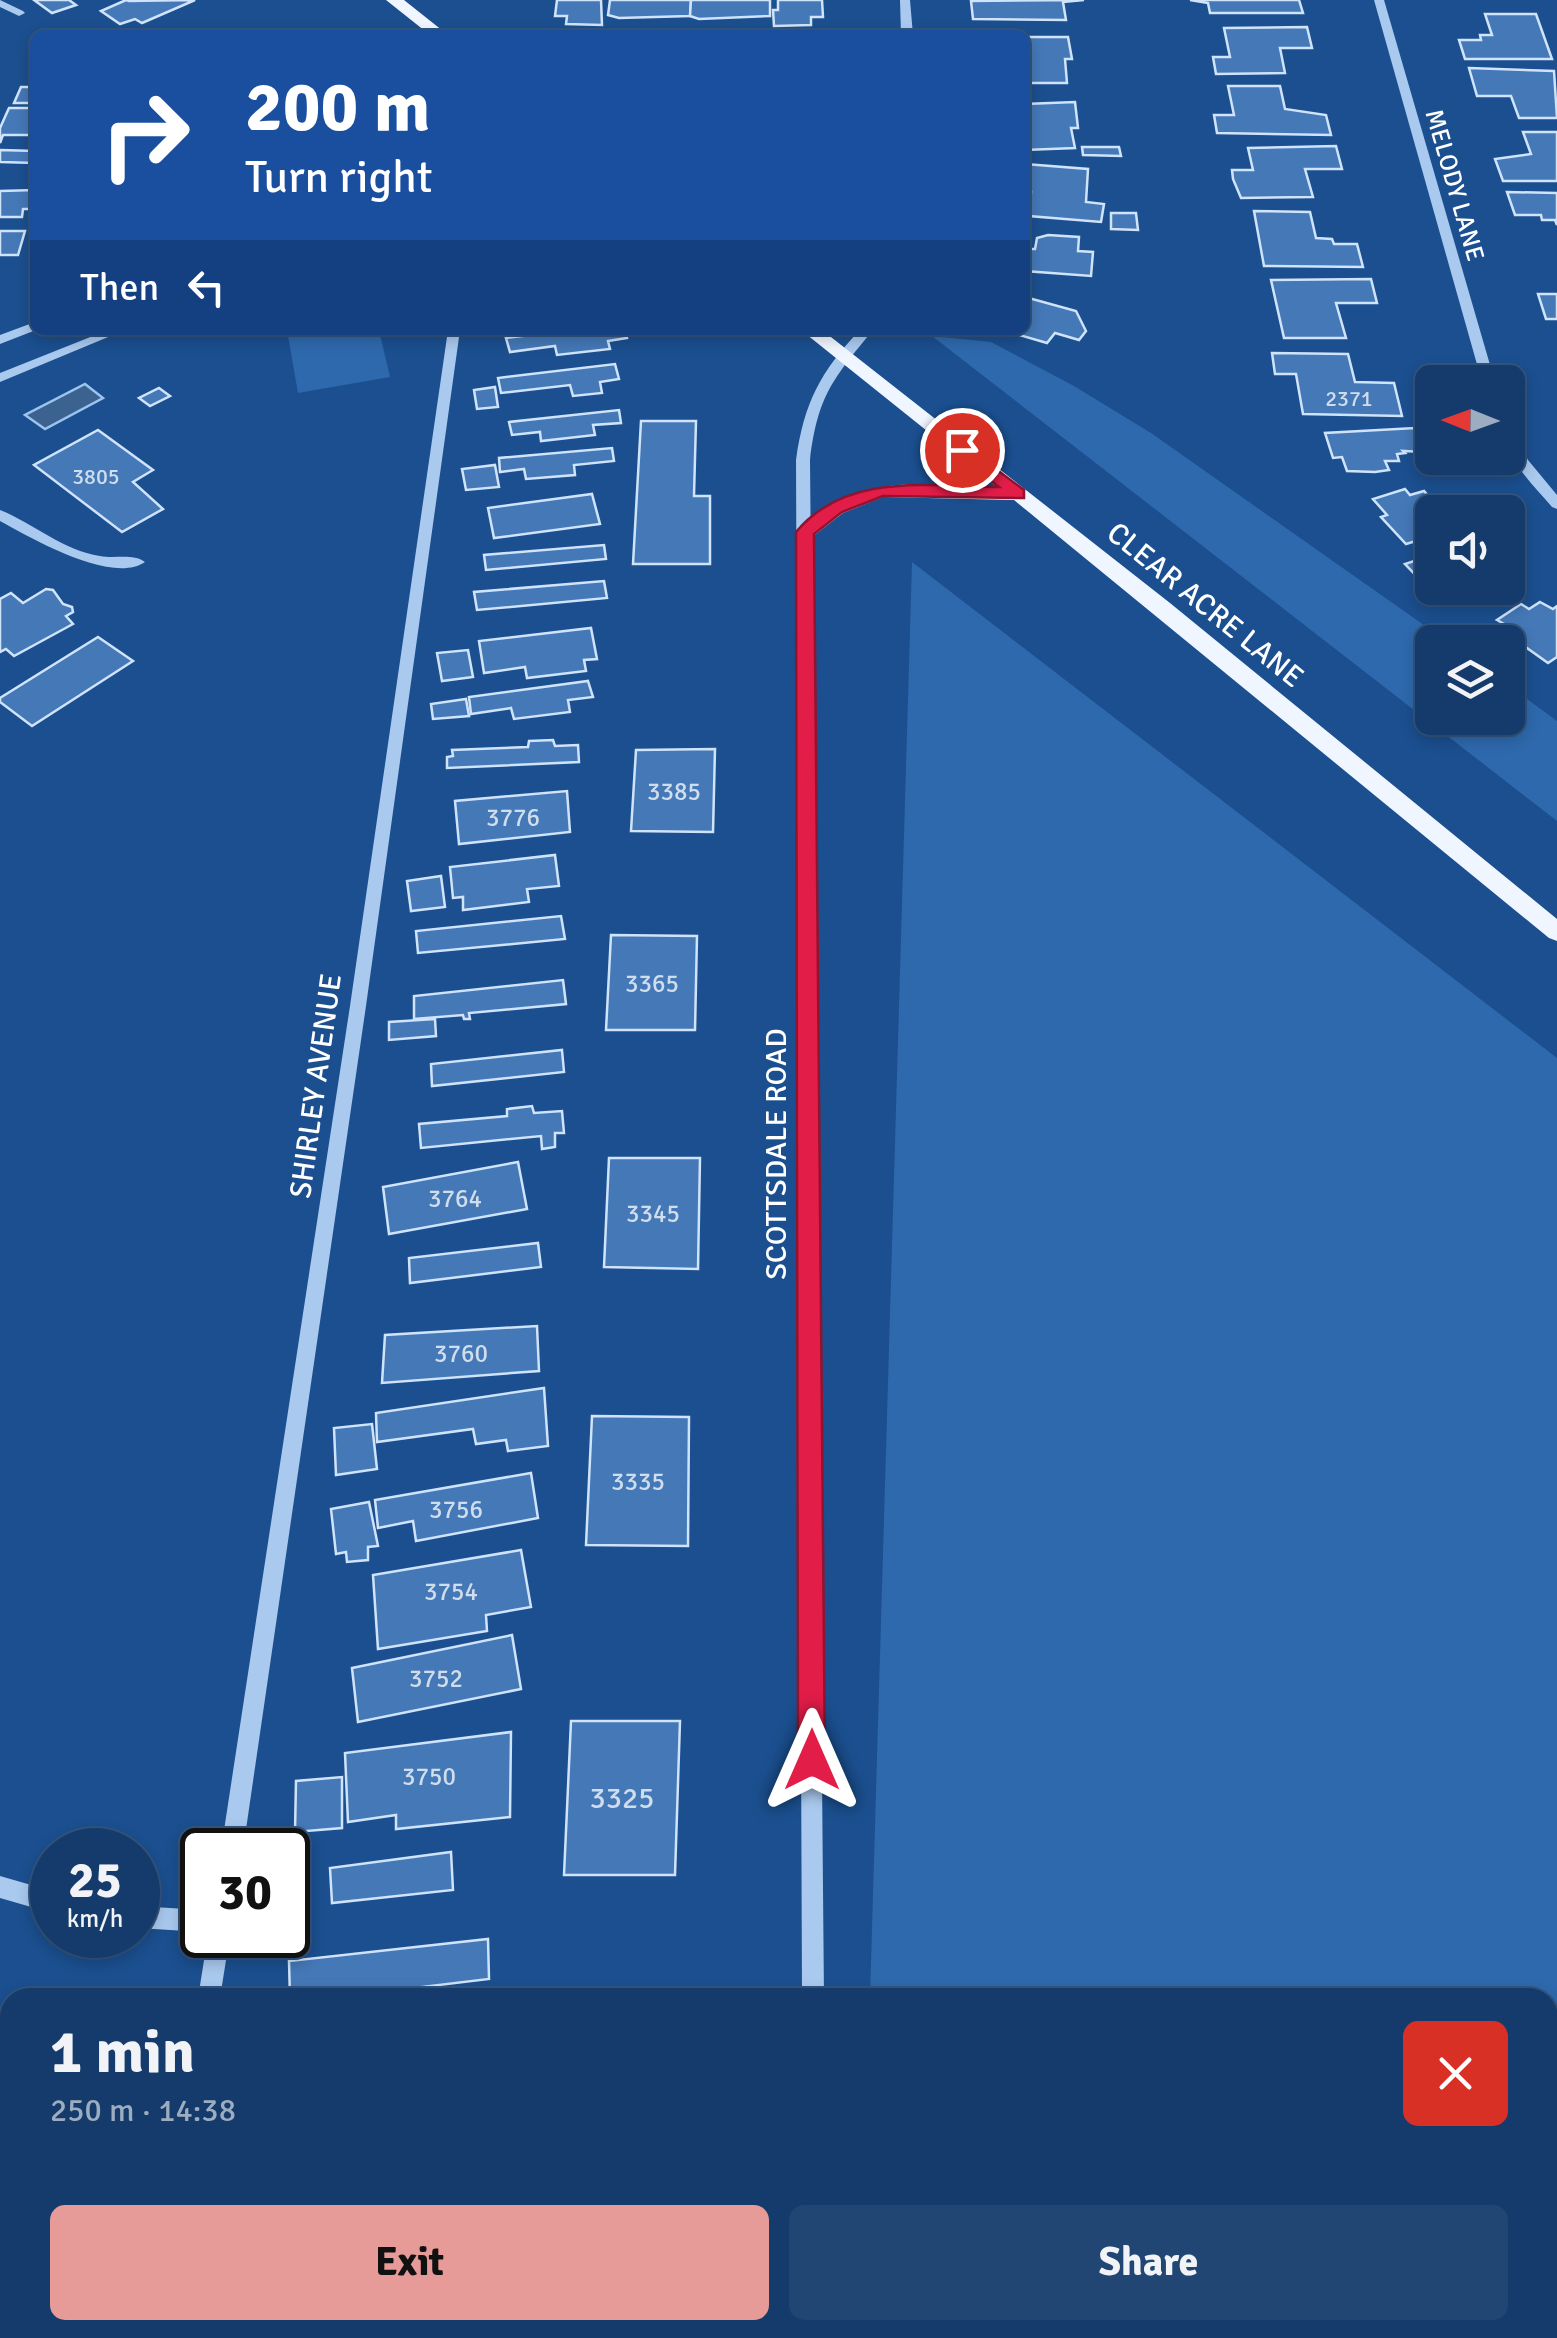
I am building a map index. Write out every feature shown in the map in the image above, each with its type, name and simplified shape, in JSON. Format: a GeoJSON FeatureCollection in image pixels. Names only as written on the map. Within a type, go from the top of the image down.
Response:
{"type":"FeatureCollection","features":[{"type":"Feature","properties":{"kind":"main road"},"geometry":{"type":"LineString","coordinates":[[394,0],[433,30]]}},
{"type":"Feature","properties":{"kind":"main road","name":"CLEAR ACRE LANE"},"geometry":{"type":"LineString","coordinates":[[816,335],[1163,608],[1557,932]]}},
{"type":"Feature","properties":{"kind":"main road"},"geometry":{"type":"LineString","coordinates":[[805,532],[836,508],[881,490],[1018,494]]}},
{"type":"Feature","properties":{"kind":"street"},"geometry":{"type":"LineString","coordinates":[[905,0],[906,30]]}},
{"type":"Feature","properties":{"kind":"street","name":"MELODY LANE"},"geometry":{"type":"LineString","coordinates":[[1378,0],[1484,365]]}},
{"type":"Feature","properties":{"kind":"street"},"geometry":{"type":"LineString","coordinates":[[0,3],[19,13]]}},
{"type":"Feature","properties":{"kind":"street"},"geometry":{"type":"LineString","coordinates":[[0,340],[30,328]]}},
{"type":"Feature","properties":{"kind":"street"},"geometry":{"type":"LineString","coordinates":[[0,378],[107,335]]}},
{"type":"Feature","properties":{"kind":"street","name":"SHIRLEY AVENUE"},"geometry":{"type":"LineString","coordinates":[[235,1828],[453,335]]}},
{"type":"Feature","properties":{"kind":"street","name":"SCOTTSDALE ROAD"},"geometry":{"type":"LineString","coordinates":[[813,1988],[803,460],[807,423],[818,387],[841,355],[862,335]]}},
{"type":"Feature","properties":{"kind":"street"},"geometry":{"type":"LineString","coordinates":[[1525,466],[1557,504]]}},
{"type":"Feature","properties":{"kind":"street"},"geometry":{"type":"LineString","coordinates":[[0,515],[96,561],[138,562]]}},
{"type":"Feature","properties":{"kind":"street"},"geometry":{"type":"LineString","coordinates":[[0,1887],[30,1896]]}},
{"type":"Feature","properties":{"kind":"street"},"geometry":{"type":"LineString","coordinates":[[211,1988],[215,1958]]}},
{"type":"Feature","properties":{"kind":"shaded area"},"geometry":{"type":"Polygon","coordinates":[[[288,335],[380,335],[390,377],[298,393],[288,335]]]}},
{"type":"Feature","properties":{"kind":"shaded area"},"geometry":{"type":"Polygon","coordinates":[[[932,336],[991,342],[1074,386],[1151,433],[1424,625],[1415,625],[1415,711],[932,336]]]}},
{"type":"Feature","properties":{"kind":"shaded area"},"geometry":{"type":"Polygon","coordinates":[[[85,384],[103,398],[45,429],[25,415],[85,384]]]}},
{"type":"Feature","properties":{"kind":"shaded area"},"geometry":{"type":"Polygon","coordinates":[[[912,562],[1557,1058],[1557,1988],[870,1988],[912,562]]]}},
{"type":"Feature","properties":{"kind":"shaded area"},"geometry":{"type":"Polygon","coordinates":[[[1525,697],[1557,721],[1557,821],[1446,735],[1525,735],[1525,697]]]}},
{"type":"Feature","properties":{"kind":"building"},"geometry":{"type":"Polygon","coordinates":[[[34,0],[69,0],[76,5],[52,13],[34,0]]]}},
{"type":"Feature","properties":{"kind":"building"},"geometry":{"type":"Polygon","coordinates":[[[126,0],[195,0],[142,23],[135,19],[120,24],[101,11],[126,0]]]}},
{"type":"Feature","properties":{"kind":"building"},"geometry":{"type":"Polygon","coordinates":[[[557,0],[601,0],[602,25],[566,24],[567,16],[555,16],[557,0]]]}},
{"type":"Feature","properties":{"kind":"building"},"geometry":{"type":"Polygon","coordinates":[[[610,0],[691,0],[690,16],[619,18],[608,15],[610,0]]]}},
{"type":"Feature","properties":{"kind":"building"},"geometry":{"type":"Polygon","coordinates":[[[691,0],[770,0],[770,16],[699,19],[690,16],[691,0]]]}},
{"type":"Feature","properties":{"kind":"building"},"geometry":{"type":"Polygon","coordinates":[[[778,0],[822,0],[823,17],[811,17],[811,25],[774,26],[773,10],[778,10],[778,0]]]}},
{"type":"Feature","properties":{"kind":"building"},"geometry":{"type":"Polygon","coordinates":[[[1084,0],[1063,2],[1066,20],[973,19],[971,1],[1084,0]]]}},
{"type":"Feature","properties":{"kind":"building"},"geometry":{"type":"Polygon","coordinates":[[[1190,0],[1299,0],[1303,13],[1210,13],[1208,3],[1190,0]]]}},
{"type":"Feature","properties":{"kind":"building"},"geometry":{"type":"Polygon","coordinates":[[[1485,14],[1536,14],[1552,59],[1465,59],[1459,40],[1481,40],[1480,35],[1492,35],[1485,14]]]}},
{"type":"Feature","properties":{"kind":"building"},"geometry":{"type":"Polygon","coordinates":[[[1307,27],[1312,48],[1280,48],[1285,73],[1216,74],[1213,57],[1230,57],[1224,28],[1307,27]]]}},
{"type":"Feature","properties":{"kind":"building"},"geometry":{"type":"Polygon","coordinates":[[[1030,37],[1068,37],[1072,59],[1065,59],[1067,83],[1030,83],[1030,37]]]}},
{"type":"Feature","properties":{"kind":"building"},"geometry":{"type":"Polygon","coordinates":[[[1469,68],[1554,71],[1557,118],[1519,118],[1511,96],[1477,96],[1469,68]]]}},
{"type":"Feature","properties":{"kind":"building"},"geometry":{"type":"Polygon","coordinates":[[[1228,86],[1280,86],[1285,109],[1326,115],[1331,135],[1217,133],[1214,115],[1234,115],[1228,86]]]}},
{"type":"Feature","properties":{"kind":"building"},"geometry":{"type":"Polygon","coordinates":[[[21,87],[30,87],[30,103],[14,103],[21,87]]]}},
{"type":"Feature","properties":{"kind":"building"},"geometry":{"type":"Polygon","coordinates":[[[1075,102],[1078,128],[1071,128],[1075,148],[1030,150],[1030,104],[1075,102]]]}},
{"type":"Feature","properties":{"kind":"building"},"geometry":{"type":"Polygon","coordinates":[[[9,108],[30,108],[30,135],[3,135],[0,143],[0,128],[9,108]]]}},
{"type":"Feature","properties":{"kind":"building"},"geometry":{"type":"Polygon","coordinates":[[[1523,132],[1557,132],[1557,181],[1503,181],[1495,159],[1531,154],[1523,132]]]}},
{"type":"Feature","properties":{"kind":"building"},"geometry":{"type":"Polygon","coordinates":[[[1336,146],[1342,169],[1305,169],[1313,197],[1241,198],[1232,170],[1253,170],[1248,148],[1336,146]]]}},
{"type":"Feature","properties":{"kind":"building"},"geometry":{"type":"Polygon","coordinates":[[[1082,147],[1119,147],[1121,156],[1083,155],[1082,147]]]}},
{"type":"Feature","properties":{"kind":"building"},"geometry":{"type":"Polygon","coordinates":[[[0,150],[30,151],[30,163],[0,162],[0,150]]]}},
{"type":"Feature","properties":{"kind":"building"},"geometry":{"type":"Polygon","coordinates":[[[1030,164],[1088,169],[1086,202],[1104,204],[1101,222],[1030,216],[1030,164]]]}},
{"type":"Feature","properties":{"kind":"building"},"geometry":{"type":"Polygon","coordinates":[[[30,190],[29,209],[23,209],[22,217],[0,217],[0,191],[30,190]]]}},
{"type":"Feature","properties":{"kind":"building"},"geometry":{"type":"Polygon","coordinates":[[[1507,192],[1557,193],[1557,225],[1555,220],[1542,220],[1541,215],[1515,215],[1507,192]]]}},
{"type":"Feature","properties":{"kind":"building"},"geometry":{"type":"Polygon","coordinates":[[[1254,211],[1310,212],[1316,238],[1332,239],[1334,244],[1357,244],[1363,267],[1264,266],[1254,211]]]}},
{"type":"Feature","properties":{"kind":"building"},"geometry":{"type":"Polygon","coordinates":[[[1111,213],[1136,213],[1138,230],[1111,229],[1111,213]]]}},
{"type":"Feature","properties":{"kind":"building"},"geometry":{"type":"Polygon","coordinates":[[[0,231],[25,231],[18,255],[0,255],[0,231]]]}},
{"type":"Feature","properties":{"kind":"building"},"geometry":{"type":"Polygon","coordinates":[[[1079,237],[1078,251],[1093,252],[1091,276],[1030,271],[1030,249],[1035,249],[1037,238],[1079,237]]]}},
{"type":"Feature","properties":{"kind":"building"},"geometry":{"type":"Polygon","coordinates":[[[1371,279],[1377,303],[1336,303],[1346,338],[1284,338],[1271,280],[1371,279]]]}},
{"type":"Feature","properties":{"kind":"building"},"geometry":{"type":"Polygon","coordinates":[[[1538,294],[1557,294],[1557,319],[1546,319],[1538,294]]]}},
{"type":"Feature","properties":{"kind":"building"},"geometry":{"type":"Polygon","coordinates":[[[1030,298],[1076,311],[1086,331],[1079,340],[1055,333],[1047,343],[1019,335],[1030,335],[1030,298]]]}},
{"type":"Feature","properties":{"kind":"building"},"geometry":{"type":"Polygon","coordinates":[[[506,338],[627,338],[608,341],[610,349],[557,355],[555,346],[510,352],[506,338]]]}},
{"type":"Feature","properties":{"kind":"building"},"geometry":{"type":"Polygon","coordinates":[[[1272,353],[1348,354],[1355,382],[1394,383],[1402,416],[1303,414],[1296,374],[1275,374],[1272,353]]]}},
{"type":"Feature","properties":{"kind":"building"},"geometry":{"type":"Polygon","coordinates":[[[615,364],[619,379],[600,382],[602,393],[573,396],[570,385],[501,393],[498,378],[615,364]]]}},
{"type":"Feature","properties":{"kind":"building"},"geometry":{"type":"Polygon","coordinates":[[[495,387],[498,407],[477,409],[474,390],[495,387]]]}},
{"type":"Feature","properties":{"kind":"building"},"geometry":{"type":"Polygon","coordinates":[[[159,388],[170,396],[150,406],[139,398],[159,388]]]}},
{"type":"Feature","properties":{"kind":"building"},"geometry":{"type":"Polygon","coordinates":[[[619,410],[621,423],[593,425],[595,435],[541,441],[540,432],[512,435],[509,422],[619,410]]]}},
{"type":"Feature","properties":{"kind":"building"},"geometry":{"type":"Polygon","coordinates":[[[641,421],[696,421],[694,496],[710,496],[710,564],[633,564],[641,421]]]}},
{"type":"Feature","properties":{"kind":"building"},"geometry":{"type":"Polygon","coordinates":[[[1415,428],[1415,452],[1397,454],[1399,461],[1385,461],[1389,470],[1347,471],[1342,457],[1333,458],[1325,433],[1415,428]]]}},
{"type":"Feature","properties":{"kind":"building"},"geometry":{"type":"Polygon","coordinates":[[[98,430],[153,470],[133,482],[163,509],[122,532],[34,465],[98,430]]]}},
{"type":"Feature","properties":{"kind":"building"},"geometry":{"type":"Polygon","coordinates":[[[612,448],[614,461],[574,465],[575,475],[526,479],[524,469],[500,472],[499,458],[612,448]]]}},
{"type":"Feature","properties":{"kind":"building"},"geometry":{"type":"Polygon","coordinates":[[[495,465],[499,487],[466,490],[462,469],[495,465]]]}},
{"type":"Feature","properties":{"kind":"building"},"geometry":{"type":"Polygon","coordinates":[[[1405,489],[1410,495],[1424,491],[1428,495],[1415,495],[1415,541],[1406,544],[1381,517],[1387,515],[1373,499],[1405,489]]]}},
{"type":"Feature","properties":{"kind":"building"},"geometry":{"type":"Polygon","coordinates":[[[592,494],[600,524],[494,538],[488,508],[592,494]]]}},
{"type":"Feature","properties":{"kind":"building"},"geometry":{"type":"Polygon","coordinates":[[[604,545],[606,559],[486,570],[484,555],[604,545]]]}},
{"type":"Feature","properties":{"kind":"building"},"geometry":{"type":"Polygon","coordinates":[[[1415,561],[1415,574],[1405,564],[1415,561]]]}},
{"type":"Feature","properties":{"kind":"building"},"geometry":{"type":"Polygon","coordinates":[[[604,581],[607,598],[477,610],[474,592],[604,581]]]}},
{"type":"Feature","properties":{"kind":"building"},"geometry":{"type":"Polygon","coordinates":[[[46,589],[53,590],[63,604],[72,607],[73,612],[66,616],[73,624],[14,656],[6,649],[0,652],[0,599],[11,593],[23,603],[46,589]]]}},
{"type":"Feature","properties":{"kind":"building"},"geometry":{"type":"Polygon","coordinates":[[[1540,602],[1553,609],[1557,606],[1557,657],[1548,663],[1525,647],[1525,625],[1506,625],[1497,620],[1520,605],[1529,609],[1540,602]]]}},
{"type":"Feature","properties":{"kind":"building"},"geometry":{"type":"Polygon","coordinates":[[[591,628],[597,659],[584,660],[586,671],[527,678],[525,667],[484,673],[479,641],[591,628]]]}},
{"type":"Feature","properties":{"kind":"building"},"geometry":{"type":"Polygon","coordinates":[[[98,637],[133,661],[32,726],[0,702],[0,698],[98,637]]]}},
{"type":"Feature","properties":{"kind":"building"},"geometry":{"type":"Polygon","coordinates":[[[468,650],[473,677],[442,681],[437,653],[468,650]]]}},
{"type":"Feature","properties":{"kind":"building"},"geometry":{"type":"Polygon","coordinates":[[[588,681],[593,697],[568,700],[570,712],[514,719],[511,708],[471,714],[469,697],[588,681]]]}},
{"type":"Feature","properties":{"kind":"building"},"geometry":{"type":"Polygon","coordinates":[[[466,699],[469,716],[433,719],[431,704],[466,699]]]}},
{"type":"Feature","properties":{"kind":"building"},"geometry":{"type":"Polygon","coordinates":[[[553,740],[555,746],[578,745],[579,762],[447,768],[452,750],[528,747],[529,741],[553,740]]]}},
{"type":"Feature","properties":{"kind":"building"},"geometry":{"type":"Polygon","coordinates":[[[715,749],[713,832],[631,831],[636,750],[715,749]]]}},
{"type":"Feature","properties":{"kind":"building"},"geometry":{"type":"Polygon","coordinates":[[[567,791],[570,832],[459,844],[455,801],[567,791]]]}},
{"type":"Feature","properties":{"kind":"building"},"geometry":{"type":"Polygon","coordinates":[[[555,855],[559,886],[527,889],[529,902],[463,910],[463,897],[453,898],[450,867],[555,855]]]}},
{"type":"Feature","properties":{"kind":"building"},"geometry":{"type":"Polygon","coordinates":[[[441,876],[445,907],[411,911],[407,881],[441,876]]]}},
{"type":"Feature","properties":{"kind":"building"},"geometry":{"type":"Polygon","coordinates":[[[561,916],[565,939],[418,953],[416,931],[561,916]]]}},
{"type":"Feature","properties":{"kind":"building"},"geometry":{"type":"Polygon","coordinates":[[[611,935],[697,936],[695,1030],[606,1030],[611,935]]]}},
{"type":"Feature","properties":{"kind":"building"},"geometry":{"type":"Polygon","coordinates":[[[563,980],[566,1004],[469,1013],[470,1019],[463,1015],[414,1019],[414,996],[563,980]]]}},
{"type":"Feature","properties":{"kind":"building"},"geometry":{"type":"Polygon","coordinates":[[[435,1019],[436,1036],[389,1040],[389,1022],[435,1019]]]}},
{"type":"Feature","properties":{"kind":"building"},"geometry":{"type":"Polygon","coordinates":[[[562,1050],[564,1072],[432,1086],[431,1064],[562,1050]]]}},
{"type":"Feature","properties":{"kind":"building"},"geometry":{"type":"Polygon","coordinates":[[[532,1106],[534,1113],[562,1111],[564,1133],[555,1133],[555,1147],[542,1149],[541,1136],[421,1148],[419,1124],[507,1116],[507,1109],[532,1106]]]}},
{"type":"Feature","properties":{"kind":"building"},"geometry":{"type":"Polygon","coordinates":[[[609,1158],[700,1158],[698,1269],[604,1267],[609,1158]]]}},
{"type":"Feature","properties":{"kind":"building"},"geometry":{"type":"Polygon","coordinates":[[[518,1162],[527,1209],[389,1234],[383,1187],[518,1162]]]}},
{"type":"Feature","properties":{"kind":"building"},"geometry":{"type":"Polygon","coordinates":[[[538,1243],[541,1267],[410,1283],[409,1258],[538,1243]]]}},
{"type":"Feature","properties":{"kind":"building"},"geometry":{"type":"Polygon","coordinates":[[[537,1326],[539,1371],[382,1383],[385,1335],[537,1326]]]}},
{"type":"Feature","properties":{"kind":"building"},"geometry":{"type":"Polygon","coordinates":[[[544,1388],[548,1446],[508,1451],[506,1440],[476,1444],[473,1429],[377,1442],[376,1413],[544,1388]]]}},
{"type":"Feature","properties":{"kind":"building"},"geometry":{"type":"Polygon","coordinates":[[[592,1416],[689,1417],[688,1546],[586,1545],[592,1416]]]}},
{"type":"Feature","properties":{"kind":"building"},"geometry":{"type":"Polygon","coordinates":[[[372,1424],[377,1469],[336,1475],[334,1428],[372,1424]]]}},
{"type":"Feature","properties":{"kind":"building"},"geometry":{"type":"Polygon","coordinates":[[[531,1473],[538,1518],[416,1541],[413,1521],[378,1528],[375,1500],[531,1473]]]}},
{"type":"Feature","properties":{"kind":"building"},"geometry":{"type":"Polygon","coordinates":[[[369,1502],[378,1546],[368,1547],[368,1560],[347,1562],[346,1552],[336,1554],[331,1509],[369,1502]]]}},
{"type":"Feature","properties":{"kind":"building"},"geometry":{"type":"Polygon","coordinates":[[[521,1550],[531,1607],[486,1615],[487,1631],[378,1649],[373,1575],[521,1550]]]}},
{"type":"Feature","properties":{"kind":"building"},"geometry":{"type":"Polygon","coordinates":[[[512,1635],[521,1689],[358,1722],[352,1668],[512,1635]]]}},
{"type":"Feature","properties":{"kind":"building"},"geometry":{"type":"Polygon","coordinates":[[[571,1721],[680,1721],[675,1875],[564,1875],[571,1721]]]}},
{"type":"Feature","properties":{"kind":"building"},"geometry":{"type":"Polygon","coordinates":[[[511,1732],[510,1817],[396,1829],[396,1815],[348,1822],[345,1753],[511,1732]]]}},
{"type":"Feature","properties":{"kind":"building"},"geometry":{"type":"Polygon","coordinates":[[[342,1777],[342,1828],[295,1828],[296,1781],[342,1777]]]}},
{"type":"Feature","properties":{"kind":"building"},"geometry":{"type":"Polygon","coordinates":[[[451,1852],[453,1890],[332,1903],[330,1868],[451,1852]]]}},
{"type":"Feature","properties":{"kind":"building"},"geometry":{"type":"Polygon","coordinates":[[[488,1939],[489,1979],[414,1988],[290,1988],[289,1961],[488,1939]]]}},
{"type":"Feature","properties":{"kind":"route"},"geometry":{"type":"LineString","coordinates":[[812,1760],[805,532],[836,508],[881,490],[1018,494],[962,450]]}}]}
